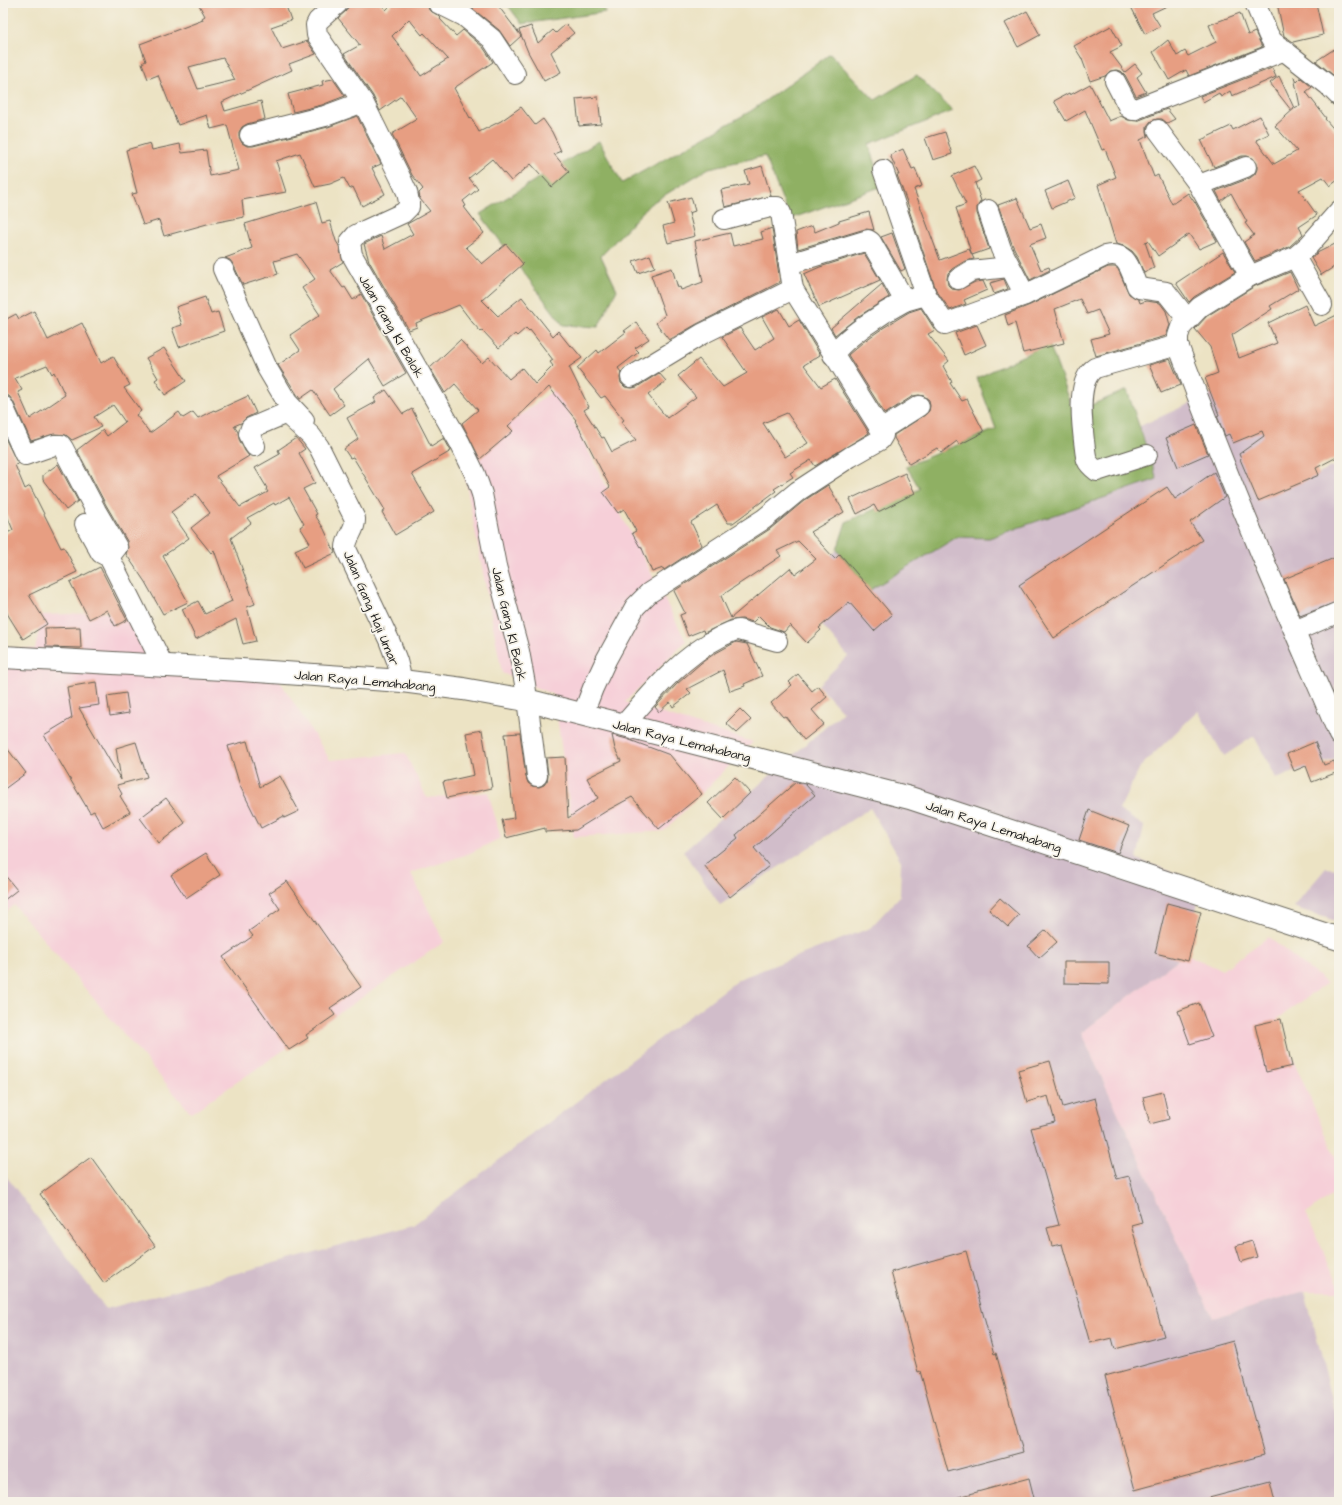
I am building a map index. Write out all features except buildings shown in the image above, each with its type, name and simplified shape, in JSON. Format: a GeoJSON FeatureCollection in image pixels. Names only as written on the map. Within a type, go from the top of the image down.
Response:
{"type":"FeatureCollection","features":[{"type":"Feature","properties":{"kind":"main road","name":"Jalan Raya Lemahabang"},"geometry":{"type":"LineString","coordinates":[[3,657],[241,670],[402,681],[463,688],[526,700],[910,798],[1339,939]]}},
{"type":"Feature","properties":{"kind":"street"},"geometry":{"type":"LineString","coordinates":[[438,3],[464,16],[492,38],[515,74]]}},
{"type":"Feature","properties":{"kind":"street"},"geometry":{"type":"LineString","coordinates":[[1255,3],[1272,41],[1335,86]]}},
{"type":"Feature","properties":{"kind":"street","name":"Jalan Gang Kl Balok"},"geometry":{"type":"LineString","coordinates":[[335,4],[318,21],[316,25],[317,35],[363,102],[400,176],[407,192],[409,202],[409,207],[403,213],[356,235],[350,242],[352,255],[460,443],[475,474],[482,494],[496,566],[518,651],[526,700]]}},
{"type":"Feature","properties":{"kind":"street"},"geometry":{"type":"LineString","coordinates":[[1115,81],[1130,108],[1133,110],[1285,50]]}},
{"type":"Feature","properties":{"kind":"street"},"geometry":{"type":"LineString","coordinates":[[250,135],[325,116],[363,102]]}},
{"type":"Feature","properties":{"kind":"street"},"geometry":{"type":"LineString","coordinates":[[1158,130],[1199,185],[1250,276]]}},
{"type":"Feature","properties":{"kind":"street"},"geometry":{"type":"LineString","coordinates":[[1199,185],[1246,167]]}},
{"type":"Feature","properties":{"kind":"street"},"geometry":{"type":"LineString","coordinates":[[883,170],[926,295],[945,324],[1025,295],[1105,256],[1116,254],[1126,260],[1137,286],[1140,288],[1166,292],[1188,320]]}},
{"type":"Feature","properties":{"kind":"street"},"geometry":{"type":"LineString","coordinates":[[583,714],[606,660],[635,608],[649,593],[764,519],[798,492],[850,457],[880,440],[883,435],[793,289],[781,212],[777,207],[770,207],[724,219]]}},
{"type":"Feature","properties":{"kind":"street"},"geometry":{"type":"LineString","coordinates":[[988,210],[1001,249],[1009,267],[1025,295]]}},
{"type":"Feature","properties":{"kind":"street"},"geometry":{"type":"LineString","coordinates":[[1339,211],[1309,245],[1295,257],[1250,276],[1200,307],[1181,327],[1178,336],[1178,345],[1203,411],[1339,735]]}},
{"type":"Feature","properties":{"kind":"street"},"geometry":{"type":"LineString","coordinates":[[789,264],[868,240],[871,242],[905,301]]}},
{"type":"Feature","properties":{"kind":"street"},"geometry":{"type":"LineString","coordinates":[[1295,257],[1322,305]]}},
{"type":"Feature","properties":{"kind":"street"},"geometry":{"type":"LineString","coordinates":[[958,279],[971,271],[1009,267]]}},
{"type":"Feature","properties":{"kind":"street"},"geometry":{"type":"LineString","coordinates":[[224,269],[261,354],[280,391],[296,412],[318,434],[332,462],[332,470]]}},
{"type":"Feature","properties":{"kind":"street"},"geometry":{"type":"LineString","coordinates":[[631,377],[689,341],[793,289]]}},
{"type":"Feature","properties":{"kind":"street"},"geometry":{"type":"LineString","coordinates":[[833,355],[845,341],[893,307],[905,301],[926,295]]}},
{"type":"Feature","properties":{"kind":"street"},"geometry":{"type":"LineString","coordinates":[[1147,455],[1104,470],[1097,471],[1092,467],[1087,460],[1081,415],[1081,402],[1086,379],[1089,372],[1095,368],[1178,345]]}},
{"type":"Feature","properties":{"kind":"street"},"geometry":{"type":"LineString","coordinates":[[3,406],[25,455],[54,445],[61,446],[63,448],[117,547],[108,557]]}},
{"type":"Feature","properties":{"kind":"street"},"geometry":{"type":"LineString","coordinates":[[881,430],[919,406]]}},
{"type":"Feature","properties":{"kind":"street"},"geometry":{"type":"LineString","coordinates":[[255,446],[249,434],[251,428],[284,414],[288,415],[311,436],[332,470]]}},
{"type":"Feature","properties":{"kind":"street","name":"Jalan Gang Haji Umar"},"geometry":{"type":"LineString","coordinates":[[332,470],[355,519],[356,525],[346,543],[346,549],[389,640],[397,661],[402,681]]}},
{"type":"Feature","properties":{"kind":"street"},"geometry":{"type":"LineString","coordinates":[[85,524],[101,553],[108,557],[164,666]]}},
{"type":"Feature","properties":{"kind":"street"},"geometry":{"type":"LineString","coordinates":[[1295,632],[1339,612]]}},
{"type":"Feature","properties":{"kind":"street"},"geometry":{"type":"LineString","coordinates":[[624,725],[652,693],[690,656],[716,639],[735,630],[739,630],[777,641]]}},
{"type":"Feature","properties":{"kind":"street"},"geometry":{"type":"LineString","coordinates":[[526,700],[537,776]]}},
{"type":"Feature","properties":{"kind":"shaded area"},"geometry":{"type":"Polygon","coordinates":[[[1264,370],[1314,477],[1332,466],[1339,482],[1339,683],[1335,685],[1339,702],[1339,758],[1276,778],[1254,736],[1224,756],[1198,711],[1140,767],[1119,810],[1144,826],[1137,859],[1203,883],[1185,954],[1081,1033],[1213,1318],[1305,1291],[1339,1427],[1339,1502],[3,1502],[3,1172],[106,1309],[413,1225],[739,979],[870,928],[900,896],[901,861],[870,808],[720,905],[683,851],[843,712],[818,685],[848,656],[792,590],[837,550],[870,590],[957,537],[989,538],[1157,479],[1140,426],[1264,370]]]}},
{"type":"Feature","properties":{"kind":"shaded area"},"geometry":{"type":"Polygon","coordinates":[[[556,388],[686,641],[625,702],[753,742],[664,831],[574,837],[554,695],[502,673],[462,461],[556,388]]]}},
{"type":"Feature","properties":{"kind":"shaded area"},"geometry":{"type":"Polygon","coordinates":[[[126,612],[150,654],[271,667],[330,760],[405,753],[427,798],[488,792],[501,838],[468,854],[411,873],[444,942],[191,1113],[14,905],[3,915],[3,647],[35,649],[42,615],[126,612]]]}},
{"type":"Feature","properties":{"kind":"shaded area"},"geometry":{"type":"Polygon","coordinates":[[[1326,868],[1339,869],[1339,922],[1293,907],[1326,868]]]}},
{"type":"Feature","properties":{"kind":"shaded area"},"geometry":{"type":"Polygon","coordinates":[[[1268,937],[1327,983],[1276,1020],[1339,1165],[1339,1191],[1306,1213],[1339,1286],[1339,1291],[1305,1291],[1213,1318],[1081,1033],[1185,954],[1222,970],[1268,937]]]}},
{"type":"Feature","properties":{"kind":"green space"},"geometry":{"type":"Polygon","coordinates":[[[506,3],[601,3],[606,12],[522,24],[506,3]]]}},
{"type":"Feature","properties":{"kind":"green space"},"geometry":{"type":"Polygon","coordinates":[[[830,54],[875,100],[917,75],[953,111],[869,144],[883,186],[790,219],[765,156],[709,168],[650,204],[601,256],[617,290],[598,327],[563,325],[480,214],[599,141],[622,183],[751,111],[830,54]]]}},
{"type":"Feature","properties":{"kind":"green space"},"geometry":{"type":"Polygon","coordinates":[[[1049,343],[1074,412],[1127,390],[1157,479],[989,538],[957,537],[870,590],[837,550],[846,522],[920,489],[906,466],[996,429],[977,378],[1049,343]]]}}]}
